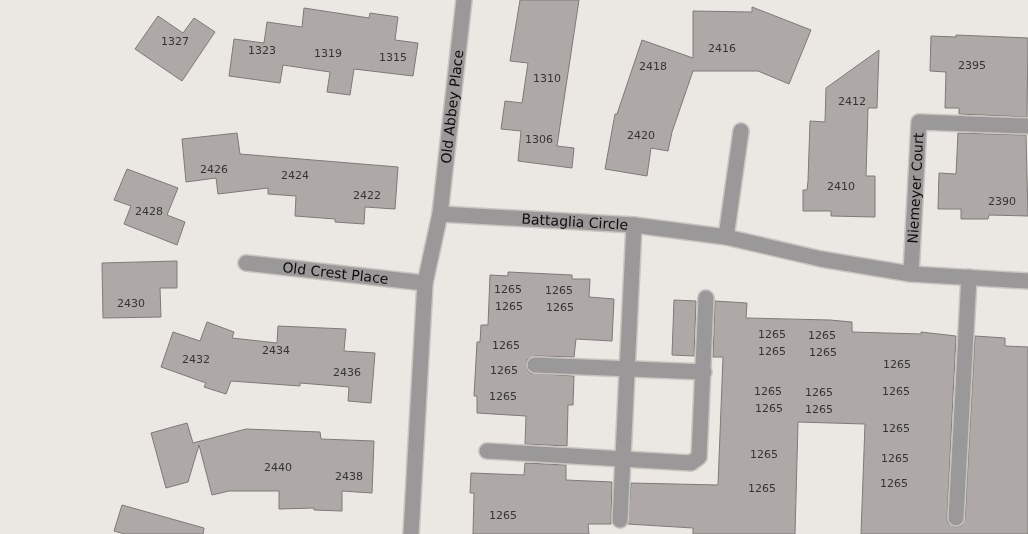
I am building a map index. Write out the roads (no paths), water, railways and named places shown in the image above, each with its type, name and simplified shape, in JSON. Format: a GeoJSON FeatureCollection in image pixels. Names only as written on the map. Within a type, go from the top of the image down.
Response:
{"type":"FeatureCollection","features":[{"type":"Feature","properties":{"kind":"street","name":"Old Abbey Place"},"geometry":{"type":"LineString","coordinates":[[440,214],[464,0]]}},
{"type":"Feature","properties":{"kind":"street","name":"Niemeyer Court"},"geometry":{"type":"LineString","coordinates":[[911,274],[919,122],[1028,126]]}},
{"type":"Feature","properties":{"kind":"street"},"geometry":{"type":"LineString","coordinates":[[726,236],[741,131]]}},
{"type":"Feature","properties":{"kind":"street","name":"Battaglia Circle"},"geometry":{"type":"LineString","coordinates":[[440,214],[634,224],[726,236],[820,259],[911,274],[1028,281]]}},
{"type":"Feature","properties":{"kind":"street"},"geometry":{"type":"LineString","coordinates":[[411,534],[425,283],[440,214]]}},
{"type":"Feature","properties":{"kind":"street"},"geometry":{"type":"LineString","coordinates":[[620,520],[634,224]]}},
{"type":"Feature","properties":{"kind":"street","name":"Old Crest Place"},"geometry":{"type":"LineString","coordinates":[[246,263],[425,283]]}},
{"type":"Feature","properties":{"kind":"street"},"geometry":{"type":"LineString","coordinates":[[956,518],[969,277]]}},
{"type":"Feature","properties":{"kind":"street"},"geometry":{"type":"LineString","coordinates":[[487,451],[691,463],[699,457],[706,298]]}},
{"type":"Feature","properties":{"kind":"street"},"geometry":{"type":"LineString","coordinates":[[535,365],[704,372]]}}]}
